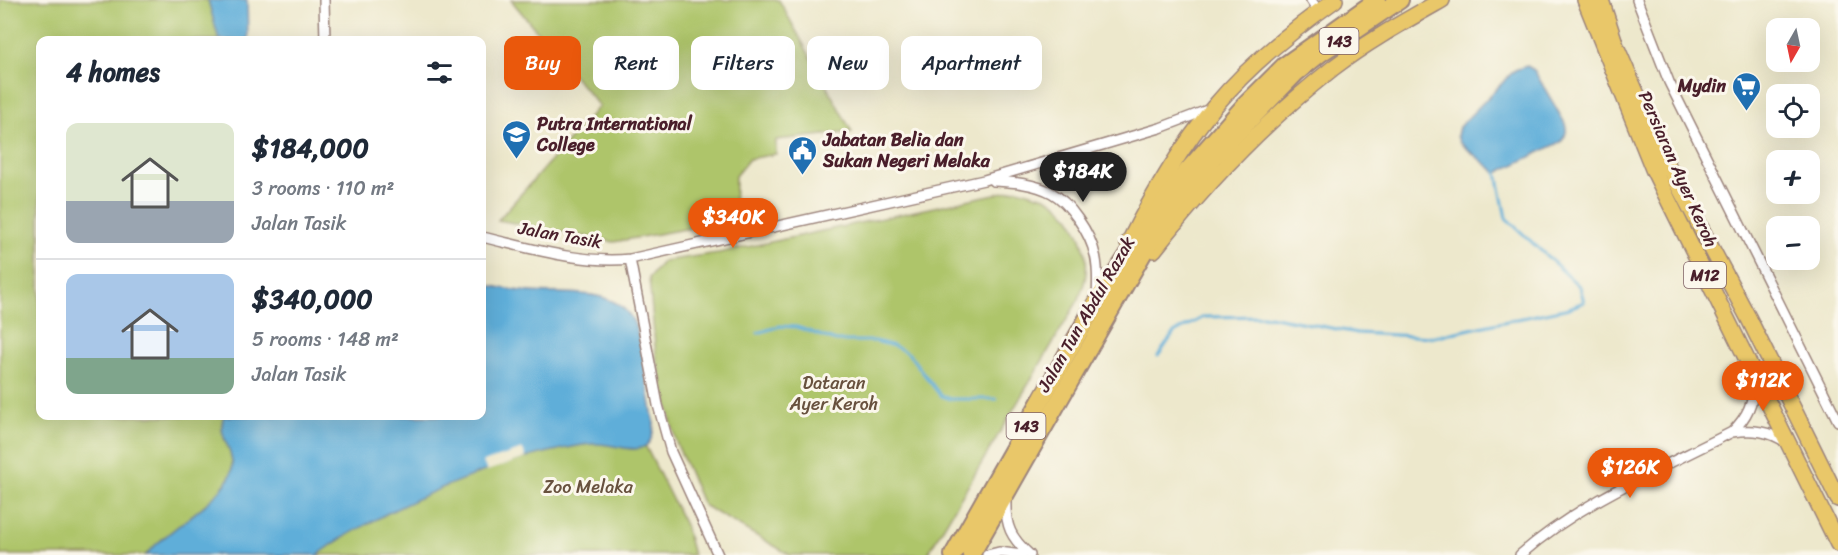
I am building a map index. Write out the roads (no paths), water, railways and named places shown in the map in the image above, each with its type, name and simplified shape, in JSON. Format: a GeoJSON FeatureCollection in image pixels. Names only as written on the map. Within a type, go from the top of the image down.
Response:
{"type":"FeatureCollection","features":[{"type":"Feature","properties":{"kind":"highway","name":"Jalan Tun Abdul Razak"},"geometry":{"type":"LineString","coordinates":[[953,555],[1096,303],[1124,273],[1195,180],[1275,84],[1285,65],[1377,0]]}},
{"type":"Feature","properties":{"kind":"highway","name":"Jalan Tun Abdul Razak"},"geometry":{"type":"LineString","coordinates":[[1275,84],[1400,0]]}},
{"type":"Feature","properties":{"kind":"highway","name":"Jalan Tun Abdul Razak"},"geometry":{"type":"LineString","coordinates":[[971,555],[1124,273]]}},
{"type":"Feature","properties":{"kind":"main road"},"geometry":{"type":"LineString","coordinates":[[1124,273],[1125,249],[1173,164],[1214,107],[1315,6],[1335,0]]}},
{"type":"Feature","properties":{"kind":"main road"},"geometry":{"type":"LineString","coordinates":[[1124,273],[1218,174],[1285,110],[1334,68],[1376,39],[1442,0]]}},
{"type":"Feature","properties":{"kind":"main road","name":"Persiaran Ayer Keroh"},"geometry":{"type":"LineString","coordinates":[[1585,0],[1653,169],[1838,544]]}},
{"type":"Feature","properties":{"kind":"main road","name":"Persiaran Ayer Keroh"},"geometry":{"type":"LineString","coordinates":[[1601,0],[1616,46],[1667,164],[1694,219],[1749,319],[1838,499]]}},
{"type":"Feature","properties":{"kind":"street"},"geometry":{"type":"LineString","coordinates":[[324,0],[325,36]]}},
{"type":"Feature","properties":{"kind":"street"},"geometry":{"type":"LineString","coordinates":[[1637,0],[1669,82],[1838,421]]}},
{"type":"Feature","properties":{"kind":"street","name":"Jalan Tasik"},"geometry":{"type":"LineString","coordinates":[[486,238],[584,259],[611,261],[630,259],[984,180],[1160,128],[1214,107]]}},
{"type":"Feature","properties":{"kind":"street","name":"Jalan Tasik"},"geometry":{"type":"LineString","coordinates":[[984,180],[1018,183],[1051,192],[1069,206],[1087,231],[1096,252],[1099,272],[1096,303]]}},
{"type":"Feature","properties":{"kind":"street"},"geometry":{"type":"LineString","coordinates":[[630,259],[658,405],[671,452],[718,555]]}},
{"type":"Feature","properties":{"kind":"street"},"geometry":{"type":"LineString","coordinates":[[1732,432],[1749,411],[1754,397],[1755,376]]}},
{"type":"Feature","properties":{"kind":"street"},"geometry":{"type":"LineString","coordinates":[[1520,555],[1543,535],[1590,504],[1732,432],[1763,431],[1789,444]]}},
{"type":"Feature","properties":{"kind":"street"},"geometry":{"type":"LineString","coordinates":[[1007,491],[1006,510],[1010,533],[1030,555]]}},
{"type":"Feature","properties":{"kind":"street"},"geometry":{"type":"LineString","coordinates":[[987,555],[999,552],[1022,555]]}},
{"type":"Feature","properties":{"kind":"water"},"geometry":{"type":"Polygon","coordinates":[[[208,0],[247,0],[248,36],[218,36],[208,0]]]}},
{"type":"Feature","properties":{"kind":"water"},"geometry":{"type":"Polygon","coordinates":[[[1527,66],[1534,70],[1563,120],[1566,134],[1561,142],[1497,173],[1460,143],[1457,136],[1459,127],[1515,70],[1527,66]]]}},
{"type":"Feature","properties":{"kind":"water"},"geometry":{"type":"Polygon","coordinates":[[[486,285],[525,291],[591,295],[619,305],[629,314],[636,328],[654,423],[648,443],[642,447],[635,449],[589,444],[536,455],[493,468],[429,493],[388,513],[318,555],[146,555],[155,545],[208,503],[228,481],[232,462],[223,420],[486,420],[486,285]]]}},
{"type":"Feature","properties":{"kind":"waterway"},"geometry":{"type":"LineString","coordinates":[[1158,356],[1174,333],[1204,317],[1269,316],[1357,333],[1433,337],[1569,308],[1584,302],[1580,287],[1506,218],[1497,173]]}},
{"type":"Feature","properties":{"kind":"waterway"},"geometry":{"type":"LineString","coordinates":[[758,333],[780,326],[797,327],[836,341],[875,341],[894,346],[908,353],[940,395],[950,399],[997,399]]}},
{"type":"Feature","properties":{"kind":"place","name":"Mydin"},"geometry":{"type":"Point","coordinates":[1747,112]}},
{"type":"Feature","properties":{"kind":"place","name":"Putra International College"},"geometry":{"type":"Point","coordinates":[516,160]}},
{"type":"Feature","properties":{"kind":"place","name":"Jabatan Belia dan Sukan Negeri Melaka"},"geometry":{"type":"Point","coordinates":[802,176]}},
{"type":"Feature","properties":{"kind":"park label","name":"Dataran Ayer Keroh"},"geometry":{"type":"Point","coordinates":[834,394]}},
{"type":"Feature","properties":{"kind":"park label","name":"Zoo Melaka"},"geometry":{"type":"Point","coordinates":[588,487]}}]}
